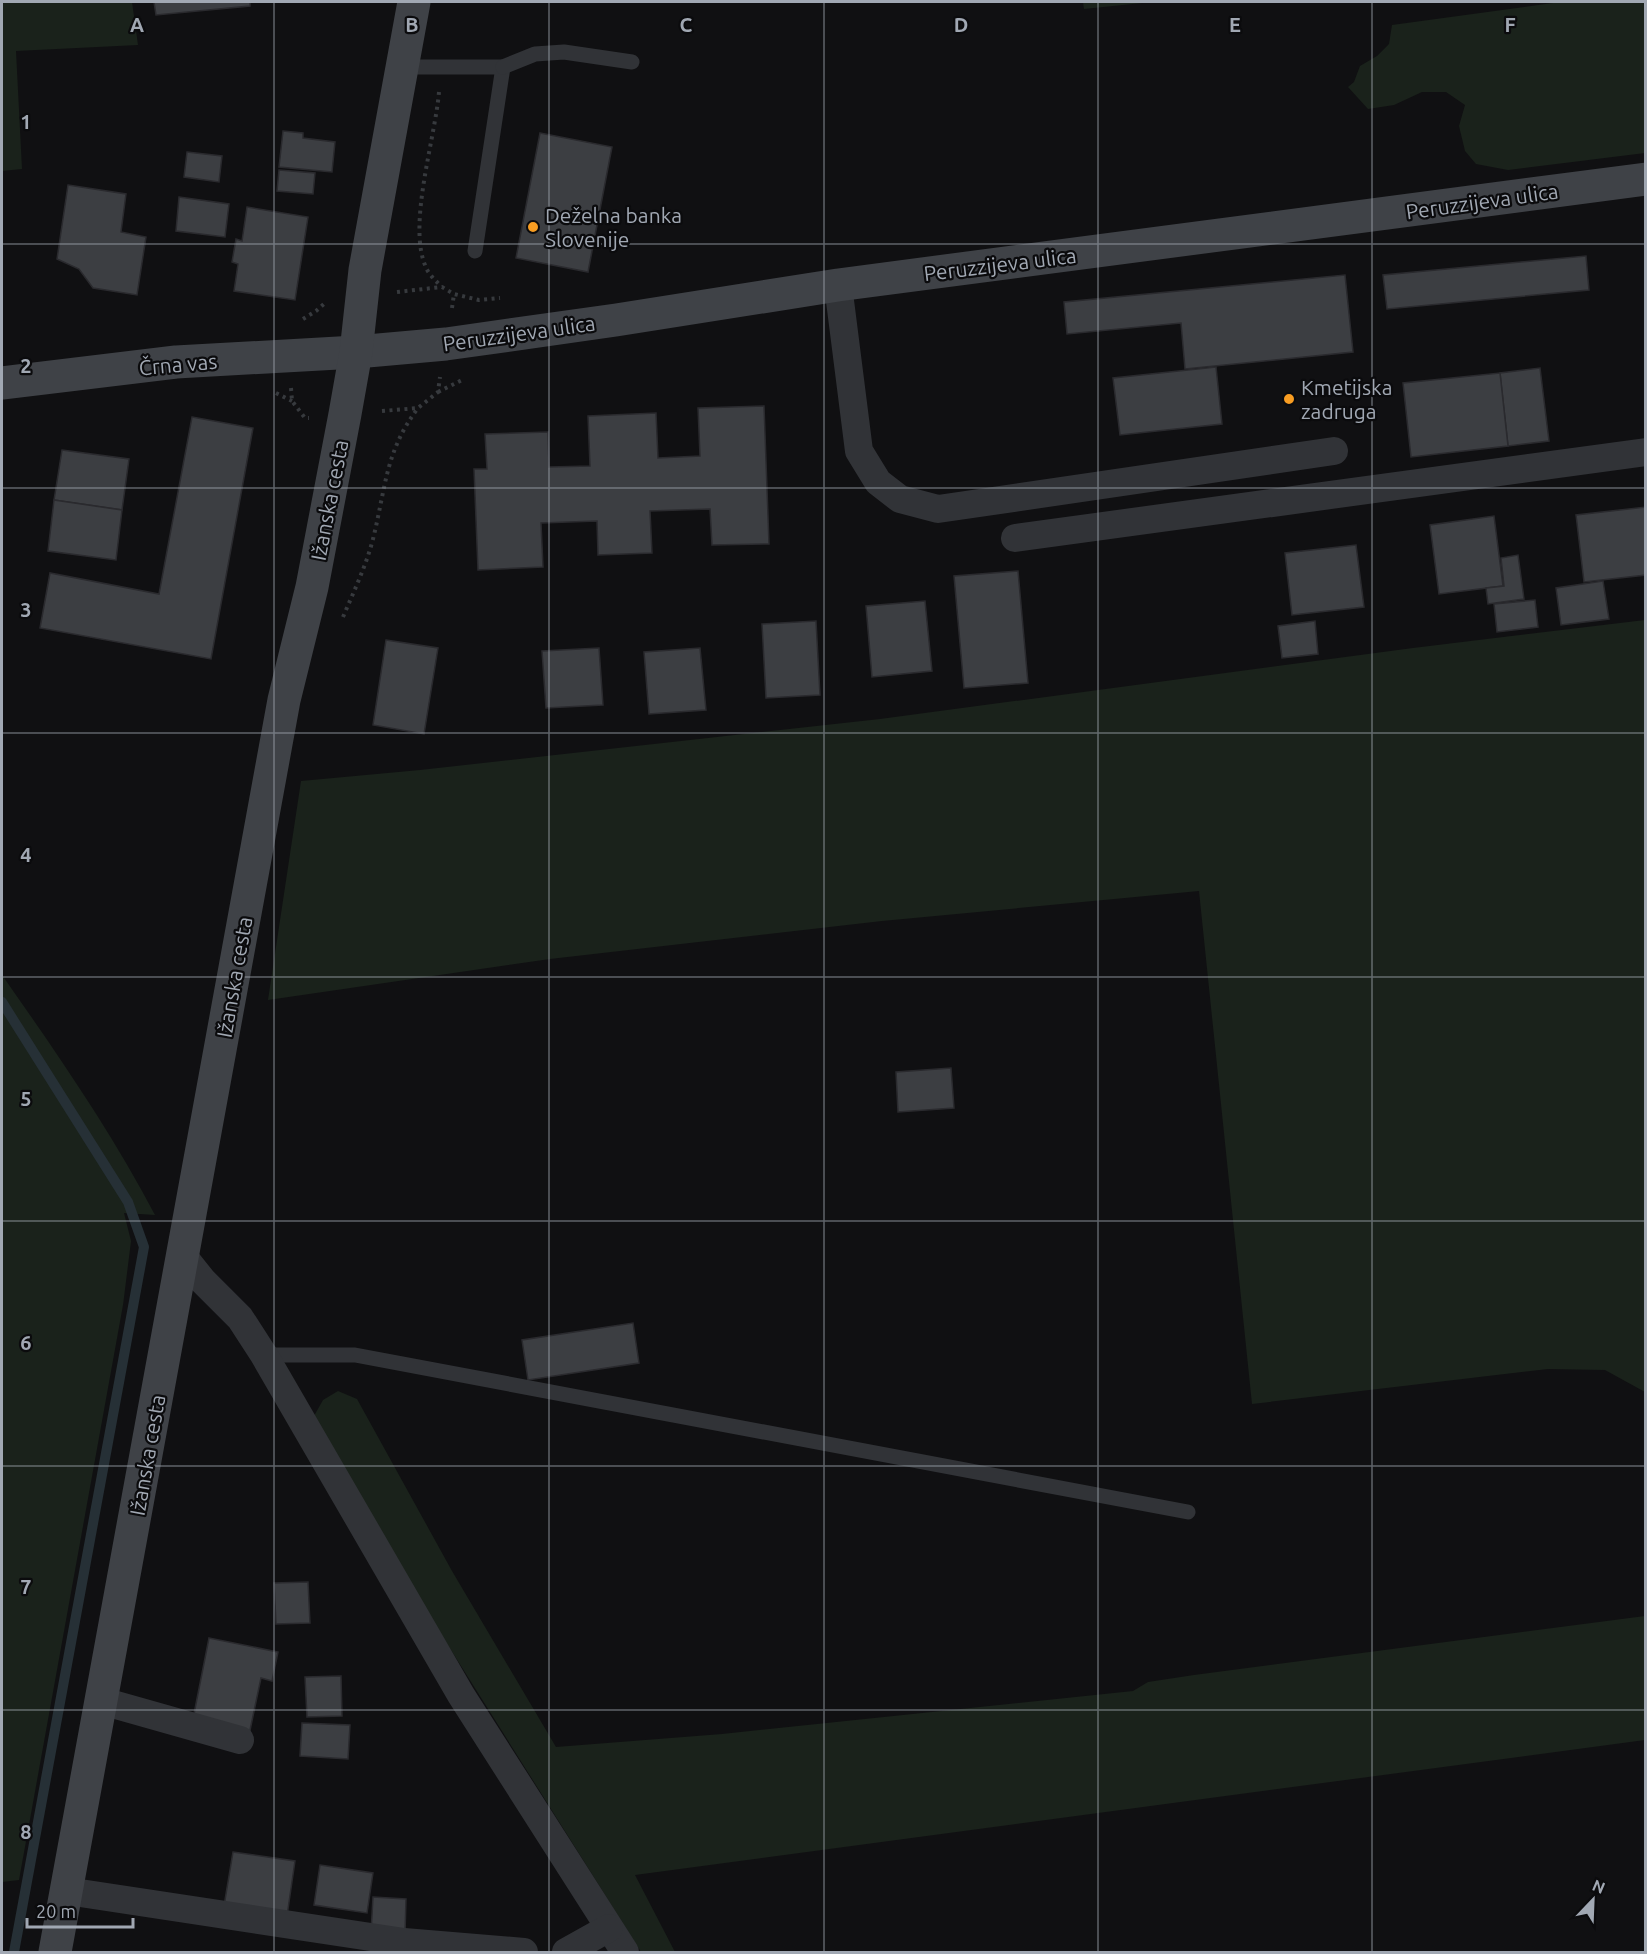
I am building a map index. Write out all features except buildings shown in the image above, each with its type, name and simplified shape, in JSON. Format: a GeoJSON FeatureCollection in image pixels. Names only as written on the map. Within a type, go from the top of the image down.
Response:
{"type":"FeatureCollection","features":[{"type":"Feature","properties":{"kind":"street","name":"Ižanska cesta"},"geometry":{"type":"LineString","coordinates":[[55,1953],[284,700],[312,586],[356,352],[365,270],[414,2]]}},
{"type":"Feature","properties":{"kind":"street","name":"Peruzzijeva ulica"},"geometry":{"type":"LineString","coordinates":[[356,352],[446,344],[838,285],[1646,179]]}},
{"type":"Feature","properties":{"kind":"street"},"geometry":{"type":"LineString","coordinates":[[838,285],[859,451],[878,482],[900,499],[938,509],[1334,452]]}},
{"type":"Feature","properties":{"kind":"street","name":"Črna vas"},"geometry":{"type":"LineString","coordinates":[[2,383],[176,362],[356,352]]}},
{"type":"Feature","properties":{"kind":"street"},"geometry":{"type":"LineString","coordinates":[[1015,538],[1646,452]]}},
{"type":"Feature","properties":{"kind":"street"},"geometry":{"type":"LineString","coordinates":[[183,1256],[203,1281],[240,1318],[264,1355],[461,1695],[625,1953]]}},
{"type":"Feature","properties":{"kind":"street"},"geometry":{"type":"LineString","coordinates":[[102,1701],[240,1740]]}},
{"type":"Feature","properties":{"kind":"street"},"geometry":{"type":"LineString","coordinates":[[67,1892],[404,1942],[524,1953]]}},
{"type":"Feature","properties":{"kind":"street"},"geometry":{"type":"LineString","coordinates":[[566,1953],[609,1928]]}},
{"type":"Feature","properties":{"kind":"lane"},"geometry":{"type":"LineString","coordinates":[[402,66],[503,67],[535,54],[564,52],[632,62]]}},
{"type":"Feature","properties":{"kind":"lane"},"geometry":{"type":"LineString","coordinates":[[475,251],[503,67]]}},
{"type":"Feature","properties":{"kind":"lane"},"geometry":{"type":"LineString","coordinates":[[264,1355],[355,1355],[1188,1512]]}},
{"type":"Feature","properties":{"kind":"path"},"geometry":{"type":"LineString","coordinates":[[440,67],[439,95],[420,219],[422,258],[425,268],[442,287],[454,294],[452,308]]}},
{"type":"Feature","properties":{"kind":"path"},"geometry":{"type":"LineString","coordinates":[[424,290],[442,287]]}},
{"type":"Feature","properties":{"kind":"path"},"geometry":{"type":"LineString","coordinates":[[296,323],[316,312],[329,298]]}},
{"type":"Feature","properties":{"kind":"path"},"geometry":{"type":"LineString","coordinates":[[396,409],[418,408],[438,392],[440,375]]}},
{"type":"Feature","properties":{"kind":"path"},"geometry":{"type":"LineString","coordinates":[[291,389],[291,401],[305,418],[315,417]]}},
{"type":"Feature","properties":{"kind":"shaded area"},"geometry":{"type":"Polygon","coordinates":[[[2,2],[132,2],[138,45],[16,51],[22,169],[2,171],[2,2]]]}},
{"type":"Feature","properties":{"kind":"shaded area"},"geometry":{"type":"Polygon","coordinates":[[[1083,2],[1152,2],[1084,9],[1083,2]]]}},
{"type":"Feature","properties":{"kind":"shaded area"},"geometry":{"type":"Polygon","coordinates":[[[1560,2],[1645,2],[1645,153],[1508,170],[1476,164],[1465,151],[1459,126],[1465,105],[1446,92],[1422,92],[1394,105],[1368,109],[1348,87],[1354,82],[1360,66],[1377,56],[1389,44],[1392,25],[1560,2]]]}},
{"type":"Feature","properties":{"kind":"shaded area"},"geometry":{"type":"Polygon","coordinates":[[[1645,620],[1645,1392],[1605,1370],[1548,1369],[1252,1404],[1199,891],[882,921],[550,959],[268,1000],[301,781],[880,719],[1413,648],[1645,620]]]}},
{"type":"Feature","properties":{"kind":"shaded area"},"geometry":{"type":"Polygon","coordinates":[[[2,975],[101,1122],[155,1215],[124,1213],[131,1241],[123,1305],[19,1880],[2,1882],[2,975]]]}},
{"type":"Feature","properties":{"kind":"shaded area"},"geometry":{"type":"Polygon","coordinates":[[[338,1391],[357,1399],[452,1571],[556,1747],[722,1734],[1133,1691],[1148,1682],[1194,1675],[1645,1616],[1645,1740],[635,1875],[675,1952],[641,1952],[388,1550],[314,1416],[323,1400],[338,1391]]]}},
{"type":"Feature","properties":{"kind":"waterway"},"geometry":{"type":"LineString","coordinates":[[2,1002],[128,1202],[144,1247],[14,1952]]}},
{"type":"Feature","properties":{"kind":"place","name":"Deželna banka Slovenije"},"geometry":{"type":"Point","coordinates":[533,227]}},
{"type":"Feature","properties":{"kind":"place","name":"Kmetijska zadruga"},"geometry":{"type":"Point","coordinates":[1289,399]}}]}
